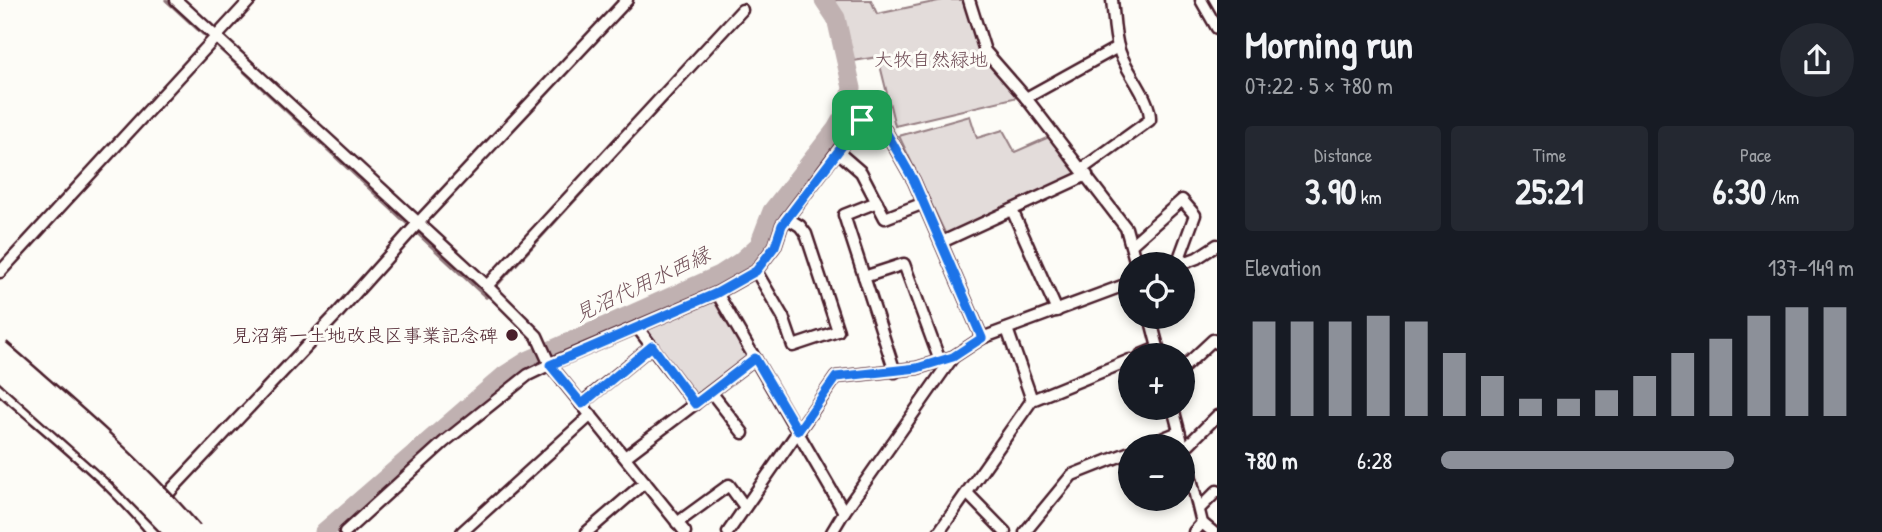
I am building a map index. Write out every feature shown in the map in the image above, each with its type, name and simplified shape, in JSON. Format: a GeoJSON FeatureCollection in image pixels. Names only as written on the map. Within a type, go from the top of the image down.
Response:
{"type":"FeatureCollection","features":[{"type":"Feature","properties":{"kind":"highway"},"geometry":{"type":"LineString","coordinates":[[0,350],[121,457],[192,532]]}},
{"type":"Feature","properties":{"kind":"highway"},"geometry":{"type":"LineString","coordinates":[[0,370],[118,475],[174,532]]}},
{"type":"Feature","properties":{"kind":"street"},"geometry":{"type":"LineString","coordinates":[[176,0],[488,286],[537,336],[550,365],[685,532]]}},
{"type":"Feature","properties":{"kind":"street"},"geometry":{"type":"LineString","coordinates":[[0,272],[250,0]]}},
{"type":"Feature","properties":{"kind":"street"},"geometry":{"type":"LineString","coordinates":[[145,522],[173,488],[627,0]]}},
{"type":"Feature","properties":{"kind":"street"},"geometry":{"type":"LineString","coordinates":[[969,0],[985,51],[1026,98],[1126,228],[1133,252]]}},
{"type":"Feature","properties":{"kind":"street"},"geometry":{"type":"LineString","coordinates":[[942,242],[1012,210],[1084,172],[1150,120],[1151,111],[1118,47],[1112,0]]}},
{"type":"Feature","properties":{"kind":"street"},"geometry":{"type":"LineString","coordinates":[[1201,0],[1217,28]]}},
{"type":"Feature","properties":{"kind":"street"},"geometry":{"type":"LineString","coordinates":[[488,286],[741,10]]}},
{"type":"Feature","properties":{"kind":"street"},"geometry":{"type":"LineString","coordinates":[[1026,98],[1118,47]]}},
{"type":"Feature","properties":{"kind":"street"},"geometry":{"type":"LineString","coordinates":[[345,532],[444,442],[528,375],[717,293],[756,271],[775,246],[782,225],[862,120],[885,130],[914,181],[982,338]]}},
{"type":"Feature","properties":{"kind":"street"},"geometry":{"type":"LineString","coordinates":[[838,152],[861,172],[885,218],[924,203]]}},
{"type":"Feature","properties":{"kind":"street"},"geometry":{"type":"LineString","coordinates":[[1131,245],[1182,200],[1195,215],[1183,252]]}},
{"type":"Feature","properties":{"kind":"street"},"geometry":{"type":"LineString","coordinates":[[877,202],[844,215],[895,372]]}},
{"type":"Feature","properties":{"kind":"street"},"geometry":{"type":"LineString","coordinates":[[1012,210],[1057,311]]}},
{"type":"Feature","properties":{"kind":"street"},"geometry":{"type":"LineString","coordinates":[[756,271],[783,317],[793,346],[838,331],[806,234],[800,226],[787,218]]}},
{"type":"Feature","properties":{"kind":"street"},"geometry":{"type":"LineString","coordinates":[[1195,259],[1217,245]]}},
{"type":"Feature","properties":{"kind":"street"},"geometry":{"type":"LineString","coordinates":[[864,277],[904,264],[940,361]]}},
{"type":"Feature","properties":{"kind":"street"},"geometry":{"type":"LineString","coordinates":[[728,532],[836,377],[895,372],[953,357],[982,338],[1118,288]]}},
{"type":"Feature","properties":{"kind":"street"},"geometry":{"type":"LineString","coordinates":[[717,293],[844,512]]}},
{"type":"Feature","properties":{"kind":"street"},"geometry":{"type":"LineString","coordinates":[[637,327],[695,404]]}},
{"type":"Feature","properties":{"kind":"street"},"geometry":{"type":"LineString","coordinates":[[1007,329],[1032,400]]}},
{"type":"Feature","properties":{"kind":"street"},"geometry":{"type":"LineString","coordinates":[[1195,357],[1213,340],[1217,343]]}},
{"type":"Feature","properties":{"kind":"street"},"geometry":{"type":"LineString","coordinates":[[582,404],[652,346]]}},
{"type":"Feature","properties":{"kind":"street"},"geometry":{"type":"LineString","coordinates":[[832,532],[953,357]]}},
{"type":"Feature","properties":{"kind":"street"},"geometry":{"type":"LineString","coordinates":[[625,457],[755,358]]}},
{"type":"Feature","properties":{"kind":"street"},"geometry":{"type":"LineString","coordinates":[[939,532],[1032,400],[1118,365]]}},
{"type":"Feature","properties":{"kind":"street"},"geometry":{"type":"LineString","coordinates":[[0,388],[76,455],[153,532]]}},
{"type":"Feature","properties":{"kind":"street"},"geometry":{"type":"LineString","coordinates":[[711,392],[743,433]]}},
{"type":"Feature","properties":{"kind":"street"},"geometry":{"type":"LineString","coordinates":[[461,532],[591,415]]}},
{"type":"Feature","properties":{"kind":"street"},"geometry":{"type":"LineString","coordinates":[[1195,436],[1217,416]]}},
{"type":"Feature","properties":{"kind":"street"},"geometry":{"type":"LineString","coordinates":[[1174,434],[1179,432],[1176,420]]}},
{"type":"Feature","properties":{"kind":"street"},"geometry":{"type":"LineString","coordinates":[[1024,532],[1072,475],[1118,457]]}},
{"type":"Feature","properties":{"kind":"street"},"geometry":{"type":"LineString","coordinates":[[587,532],[645,482]]}},
{"type":"Feature","properties":{"kind":"street"},"geometry":{"type":"LineString","coordinates":[[677,523],[729,485],[746,507]]}},
{"type":"Feature","properties":{"kind":"street"},"geometry":{"type":"LineString","coordinates":[[1199,509],[1217,491]]}},
{"type":"Feature","properties":{"kind":"street"},"geometry":{"type":"LineString","coordinates":[[967,493],[1004,532]]}},
{"type":"Feature","properties":{"kind":"street"},"geometry":{"type":"LineString","coordinates":[[1195,494],[1202,523],[1213,532]]}},
{"type":"Feature","properties":{"kind":"street"},"geometry":{"type":"LineString","coordinates":[[1194,532],[1202,523]]}},
{"type":"Feature","properties":{"kind":"green space","name":"大牧自然緑地"},"geometry":{"type":"Polygon","coordinates":[[[829,0],[871,0],[877,14],[943,0],[963,0],[979,45],[1018,97],[895,126],[878,57],[853,61],[843,22],[829,0]]]}},
{"type":"Feature","properties":{"kind":"green space"},"geometry":{"type":"Polygon","coordinates":[[[970,116],[977,138],[1003,130],[1015,152],[1049,137],[1078,174],[946,235],[899,136],[970,116]]]}},
{"type":"Feature","properties":{"kind":"green space"},"geometry":{"type":"Polygon","coordinates":[[[710,300],[716,302],[747,353],[746,360],[696,397],[692,397],[643,329],[710,300]]]}},
{"type":"Feature","properties":{"kind":"waterway"},"geometry":{"type":"LineString","coordinates":[[166,0],[203,34]]}},
{"type":"Feature","properties":{"kind":"waterway","name":"見沼代用水西縁"},"geometry":{"type":"LineString","coordinates":[[324,532],[505,375],[527,361],[720,275],[759,245],[772,211],[836,129],[847,110],[852,88],[836,18],[824,0]]}},
{"type":"Feature","properties":{"kind":"waterway"},"geometry":{"type":"LineString","coordinates":[[219,48],[486,297],[669,97]]}},
{"type":"Feature","properties":{"kind":"place","name":"見沼第一土地改良区事業記念碑"},"geometry":{"type":"Point","coordinates":[512,335]}},
{"type":"Feature","properties":{"kind":"route"},"geometry":{"type":"LineString","coordinates":[[862,120],[885,130],[914,181],[982,338],[953,357],[917,368],[836,377],[798,431],[755,358],[695,404],[652,346],[582,404],[550,365],[717,293],[756,271],[775,246],[782,225],[862,120]]}}]}
